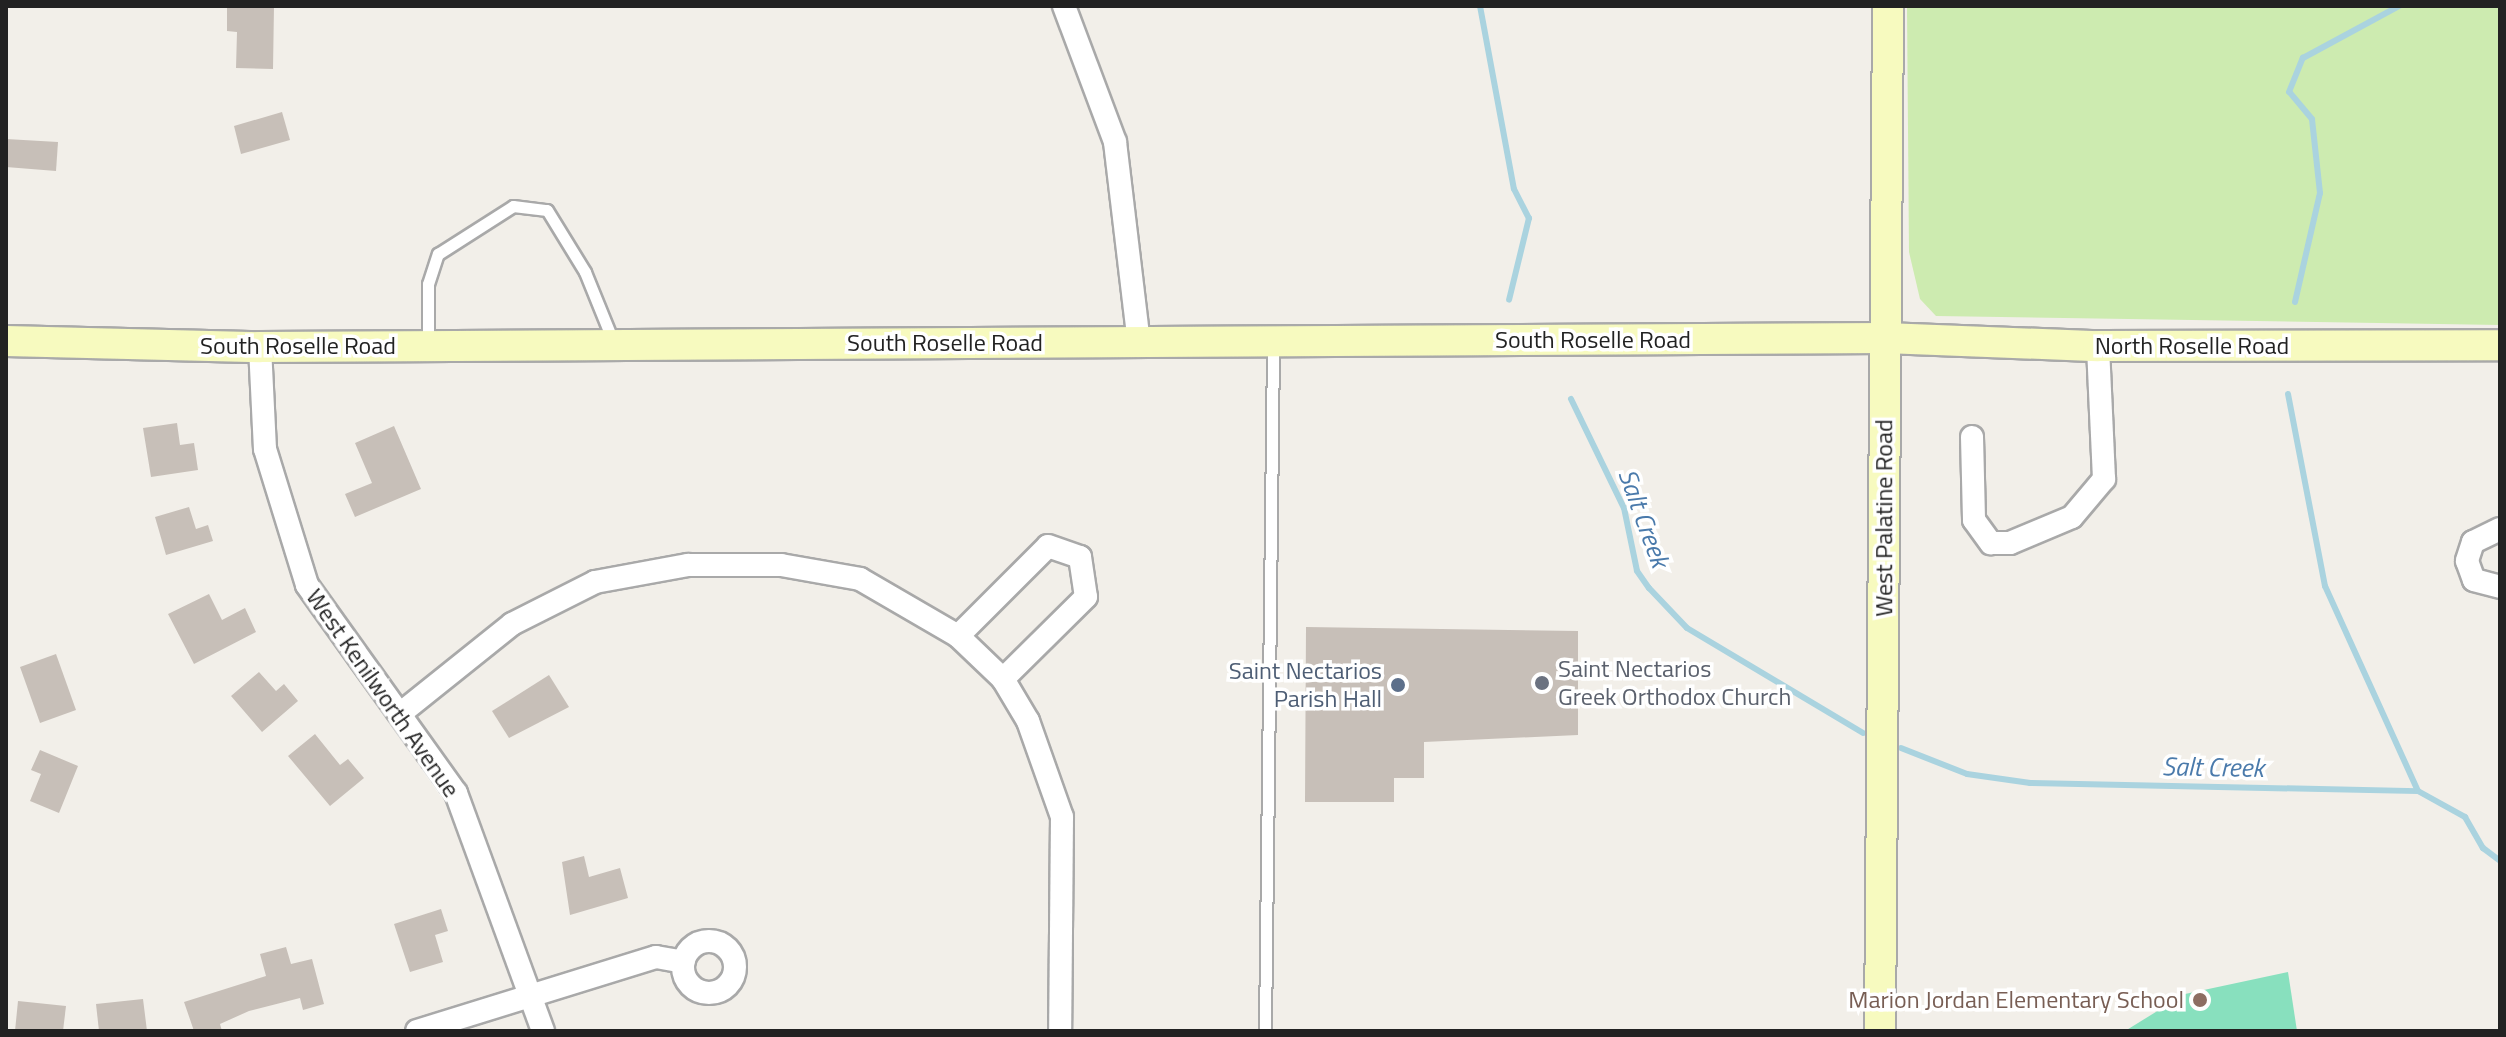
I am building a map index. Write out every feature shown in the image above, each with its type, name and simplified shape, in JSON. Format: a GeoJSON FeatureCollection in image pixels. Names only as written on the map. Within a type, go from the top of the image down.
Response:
{"type":"FeatureCollection","features":[{"type":"Feature","properties":{"kind":"main road","name":"West Palatine Road"},"geometry":{"type":"LineString","coordinates":[[1880,1031],[1888,6]]}},
{"type":"Feature","properties":{"kind":"main road","name":"South Roselle Road"},"geometry":{"type":"LineString","coordinates":[[6,341],[260,347],[1885,338]]}},
{"type":"Feature","properties":{"kind":"main road","name":"North Roselle Road"},"geometry":{"type":"LineString","coordinates":[[1885,338],[2098,346],[2500,345]]}},
{"type":"Feature","properties":{"kind":"street"},"geometry":{"type":"LineString","coordinates":[[1064,6],[1115,142],[1139,342]]}},
{"type":"Feature","properties":{"kind":"street"},"geometry":{"type":"LineString","coordinates":[[1972,437],[1974,520],[1991,543],[2010,543],[2072,517],[2104,479],[2098,346]]}},
{"type":"Feature","properties":{"kind":"street","name":"West Kenilworth Avenue"},"geometry":{"type":"LineString","coordinates":[[260,347],[265,449],[307,585],[456,793],[543,1031]]}},
{"type":"Feature","properties":{"kind":"street"},"geometry":{"type":"LineString","coordinates":[[2500,529],[2473,542],[2467,561],[2474,580],[2500,587]]}},
{"type":"Feature","properties":{"kind":"street"},"geometry":{"type":"LineString","coordinates":[[958,636],[1048,546],[1080,557],[1086,597],[1003,679]]}},
{"type":"Feature","properties":{"kind":"street"},"geometry":{"type":"LineString","coordinates":[[401,713],[512,624],[595,582],[688,565],[781,565],[860,579],[958,636],[1003,679],[1028,721],[1062,817],[1060,1031]]}},
{"type":"Feature","properties":{"kind":"street"},"geometry":{"type":"LineString","coordinates":[[417,1031],[656,957],[684,962]]}},
{"type":"Feature","properties":{"kind":"lane"},"geometry":{"type":"LineString","coordinates":[[428,346],[428,284],[438,254],[513,206],[547,210],[585,272],[615,345]]}},
{"type":"Feature","properties":{"kind":"lane"},"geometry":{"type":"LineString","coordinates":[[1265,1031],[1273,341]]}},
{"type":"Feature","properties":{"kind":"green space"},"geometry":{"type":"Polygon","coordinates":[[[1907,6],[2500,6],[2500,325],[1936,316],[1920,299],[1909,252],[1907,6]]]}},
{"type":"Feature","properties":{"kind":"green space"},"geometry":{"type":"Polygon","coordinates":[[[2288,972],[2297,1031],[2125,1031],[2185,994],[2288,972]]]}},
{"type":"Feature","properties":{"kind":"building"},"geometry":{"type":"Polygon","coordinates":[[[227,6],[274,6],[273,69],[236,68],[237,32],[227,31],[227,6]]]}},
{"type":"Feature","properties":{"kind":"building"},"geometry":{"type":"Polygon","coordinates":[[[282,112],[290,140],[241,154],[234,126],[282,112]]]}},
{"type":"Feature","properties":{"kind":"building"},"geometry":{"type":"Polygon","coordinates":[[[6,139],[58,142],[56,171],[6,167],[6,139]]]}},
{"type":"Feature","properties":{"kind":"building"},"geometry":{"type":"Polygon","coordinates":[[[177,423],[180,445],[194,443],[198,470],[151,477],[143,428],[177,423]]]}},
{"type":"Feature","properties":{"kind":"building"},"geometry":{"type":"Polygon","coordinates":[[[394,426],[421,489],[355,517],[345,494],[372,483],[355,443],[394,426]]]}},
{"type":"Feature","properties":{"kind":"building"},"geometry":{"type":"Polygon","coordinates":[[[189,507],[196,529],[208,525],[213,541],[166,555],[155,517],[189,507]]]}},
{"type":"Feature","properties":{"kind":"building"},"geometry":{"type":"Polygon","coordinates":[[[209,594],[222,620],[245,608],[256,632],[194,664],[168,614],[209,594]]]}},
{"type":"Feature","properties":{"kind":"building","name":"Saint Nectarios Parish Hall"},"geometry":{"type":"Polygon","coordinates":[[[1306,627],[1578,631],[1578,735],[1424,742],[1424,778],[1394,778],[1394,802],[1305,802],[1306,627]]]}},
{"type":"Feature","properties":{"kind":"building"},"geometry":{"type":"Polygon","coordinates":[[[56,654],[76,710],[40,723],[20,667],[56,654]]]}},
{"type":"Feature","properties":{"kind":"building"},"geometry":{"type":"Polygon","coordinates":[[[259,672],[276,691],[284,684],[298,701],[262,732],[231,696],[259,672]]]}},
{"type":"Feature","properties":{"kind":"building"},"geometry":{"type":"Polygon","coordinates":[[[549,675],[569,707],[509,738],[492,711],[549,675]]]}},
{"type":"Feature","properties":{"kind":"building"},"geometry":{"type":"Polygon","coordinates":[[[315,734],[340,765],[348,759],[364,778],[330,806],[288,756],[315,734]]]}},
{"type":"Feature","properties":{"kind":"building"},"geometry":{"type":"Polygon","coordinates":[[[40,750],[78,766],[59,813],[30,801],[41,774],[31,770],[40,750]]]}},
{"type":"Feature","properties":{"kind":"building"},"geometry":{"type":"Polygon","coordinates":[[[584,856],[589,877],[620,868],[628,898],[570,915],[562,862],[584,856]]]}},
{"type":"Feature","properties":{"kind":"building"},"geometry":{"type":"Polygon","coordinates":[[[441,909],[448,931],[435,935],[443,962],[410,972],[394,924],[441,909]]]}},
{"type":"Feature","properties":{"kind":"building"},"geometry":{"type":"Polygon","coordinates":[[[286,947],[291,964],[312,959],[324,1004],[303,1010],[300,998],[249,1011],[220,1024],[222,1031],[194,1031],[184,1002],[266,976],[260,954],[286,947]]]}},
{"type":"Feature","properties":{"kind":"building"},"geometry":{"type":"Polygon","coordinates":[[[143,999],[147,1031],[99,1031],[96,1004],[143,999]]]}},
{"type":"Feature","properties":{"kind":"building"},"geometry":{"type":"Polygon","coordinates":[[[18,1001],[66,1006],[63,1031],[15,1031],[18,1001]]]}},
{"type":"Feature","properties":{"kind":"waterway","name":"Salt Creek"},"geometry":{"type":"LineString","coordinates":[[1480,6],[1514,189],[1529,218],[1509,300]]}},
{"type":"Feature","properties":{"kind":"waterway"},"geometry":{"type":"LineString","coordinates":[[2295,302],[2320,193],[2312,119],[2289,92],[2303,58],[2399,6]]}},
{"type":"Feature","properties":{"kind":"waterway"},"geometry":{"type":"LineString","coordinates":[[2288,394],[2325,586],[2418,791]]}},
{"type":"Feature","properties":{"kind":"waterway","name":"Salt Creek"},"geometry":{"type":"LineString","coordinates":[[1571,399],[1624,508],[1637,571],[1649,588],[1687,628],[1863,733]]}},
{"type":"Feature","properties":{"kind":"waterway","name":"Salt Creek"},"geometry":{"type":"LineString","coordinates":[[1901,748],[1967,774],[2030,783],[2418,791],[2465,817],[2483,848],[2500,861]]}},
{"type":"Feature","properties":{"kind":"place","name":"Saint Nectarios Greek Orthodox Church"},"geometry":{"type":"Point","coordinates":[1542,683]}},
{"type":"Feature","properties":{"kind":"place","name":"Saint Nectarios Parish Hall"},"geometry":{"type":"Point","coordinates":[1398,685]}},
{"type":"Feature","properties":{"kind":"place","name":"Marion Jordan Elementary School"},"geometry":{"type":"Point","coordinates":[2200,1000]}}]}
